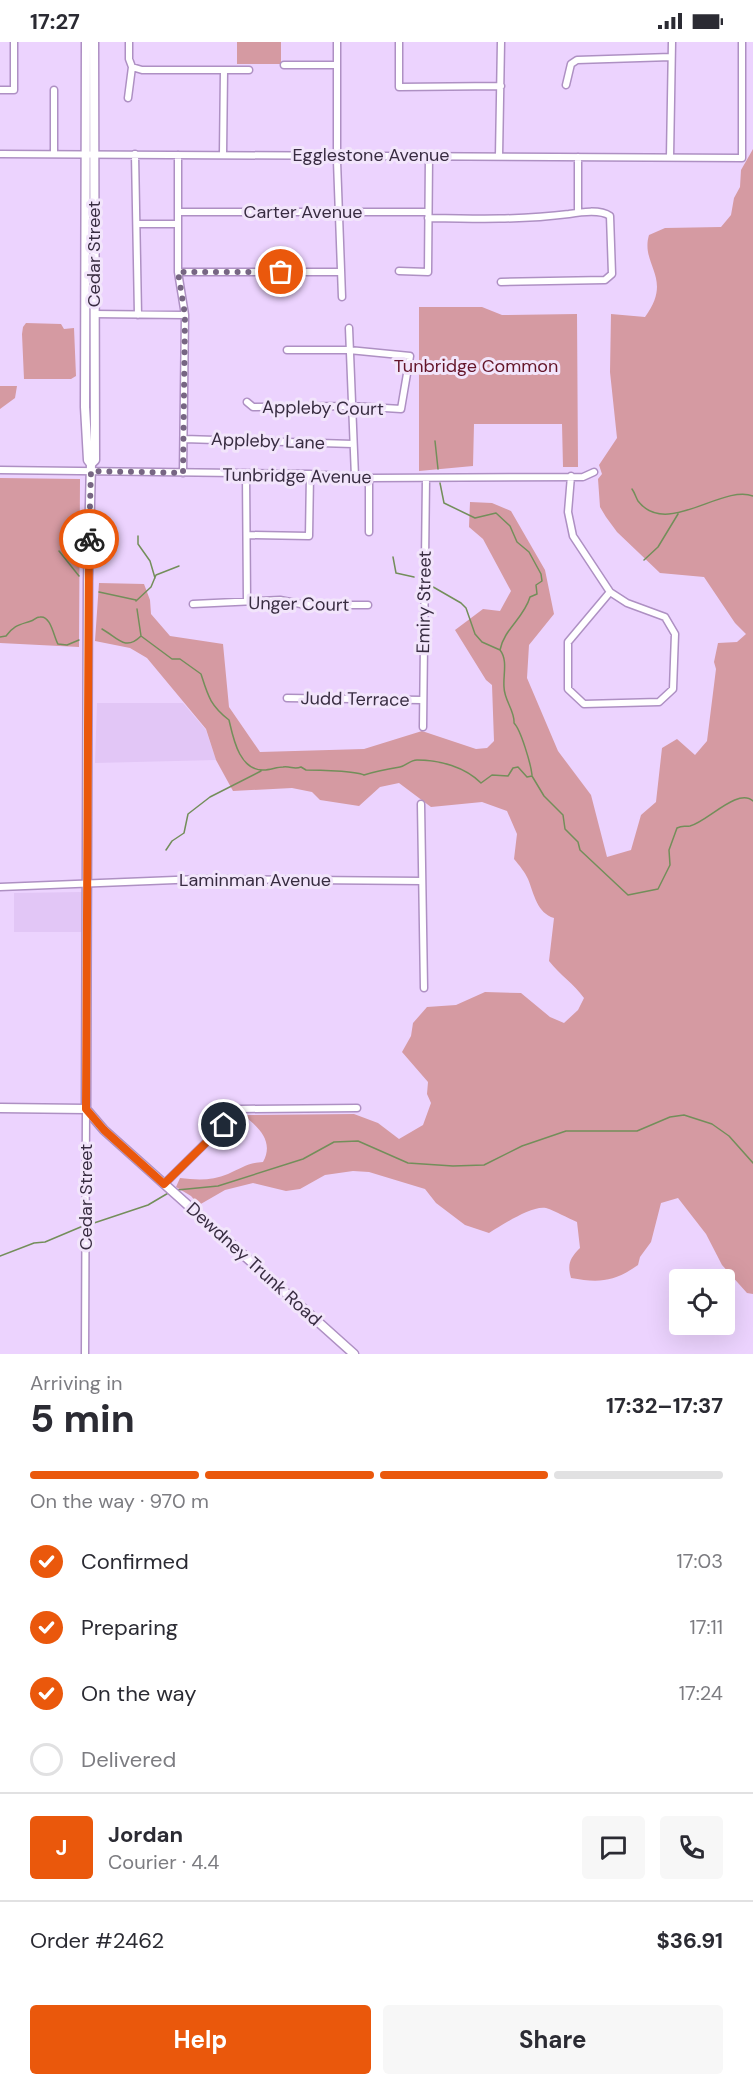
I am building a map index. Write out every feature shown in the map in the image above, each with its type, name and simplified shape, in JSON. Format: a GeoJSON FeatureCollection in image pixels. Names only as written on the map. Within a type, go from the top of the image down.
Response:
{"type":"FeatureCollection","features":[{"type":"Feature","properties":{"kind":"main road","name":"Cedar Street"},"geometry":{"type":"LineString","coordinates":[[86,42],[94,314],[95,460],[91,467]]}},
{"type":"Feature","properties":{"kind":"main road","name":"Cedar Street"},"geometry":{"type":"LineString","coordinates":[[86,1109],[91,467],[88,460],[85,407],[94,42]]}},
{"type":"Feature","properties":{"kind":"main road"},"geometry":{"type":"LineString","coordinates":[[0,1108],[86,1109]]}},
{"type":"Feature","properties":{"kind":"main road","name":"Dewdney Trunk Road"},"geometry":{"type":"LineString","coordinates":[[86,1109],[104,1130],[354,1354]]}},
{"type":"Feature","properties":{"kind":"street"},"geometry":{"type":"LineString","coordinates":[[0,90],[14,90],[14,42]]}},
{"type":"Feature","properties":{"kind":"street"},"geometry":{"type":"LineString","coordinates":[[128,98],[128,79],[132,67],[129,59],[129,42]]}},
{"type":"Feature","properties":{"kind":"street"},"geometry":{"type":"LineString","coordinates":[[337,42],[337,155],[342,297]]}},
{"type":"Feature","properties":{"kind":"street"},"geometry":{"type":"LineString","coordinates":[[399,42],[399,87],[501,86]]}},
{"type":"Feature","properties":{"kind":"street"},"geometry":{"type":"LineString","coordinates":[[499,156],[501,42]]}},
{"type":"Feature","properties":{"kind":"street"},"geometry":{"type":"LineString","coordinates":[[670,158],[672,42]]}},
{"type":"Feature","properties":{"kind":"street"},"geometry":{"type":"LineString","coordinates":[[742,42],[743,78],[753,76]]}},
{"type":"Feature","properties":{"kind":"street"},"geometry":{"type":"LineString","coordinates":[[566,85],[571,64],[577,60],[671,57]]}},
{"type":"Feature","properties":{"kind":"street"},"geometry":{"type":"LineString","coordinates":[[284,65],[336,65]]}},
{"type":"Feature","properties":{"kind":"street"},"geometry":{"type":"LineString","coordinates":[[132,67],[142,70],[249,70]]}},
{"type":"Feature","properties":{"kind":"street"},"geometry":{"type":"LineString","coordinates":[[223,154],[224,71]]}},
{"type":"Feature","properties":{"kind":"street","name":"Egglestone Avenue"},"geometry":{"type":"LineString","coordinates":[[0,154],[742,158],[743,78]]}},
{"type":"Feature","properties":{"kind":"street"},"geometry":{"type":"LineString","coordinates":[[54,90],[54,154]]}},
{"type":"Feature","properties":{"kind":"street"},"geometry":{"type":"LineString","coordinates":[[135,154],[138,315]]}},
{"type":"Feature","properties":{"kind":"street"},"geometry":{"type":"LineString","coordinates":[[178,155],[178,272],[185,315],[183,473]]}},
{"type":"Feature","properties":{"kind":"street"},"geometry":{"type":"LineString","coordinates":[[399,271],[428,272],[429,156]]}},
{"type":"Feature","properties":{"kind":"street"},"geometry":{"type":"LineString","coordinates":[[578,157],[578,212]]}},
{"type":"Feature","properties":{"kind":"street","name":"Carter Avenue"},"geometry":{"type":"LineString","coordinates":[[178,212],[339,212],[536,218],[578,212],[606,213],[610,216],[612,274],[610,278],[605,280],[501,282]]}},
{"type":"Feature","properties":{"kind":"street"},"geometry":{"type":"LineString","coordinates":[[138,224],[178,224]]}},
{"type":"Feature","properties":{"kind":"street"},"geometry":{"type":"LineString","coordinates":[[178,272],[340,272]]}},
{"type":"Feature","properties":{"kind":"street"},"geometry":{"type":"LineString","coordinates":[[94,314],[185,315]]}},
{"type":"Feature","properties":{"kind":"street"},"geometry":{"type":"LineString","coordinates":[[349,328],[355,477]]}},
{"type":"Feature","properties":{"kind":"street"},"geometry":{"type":"LineString","coordinates":[[287,350],[349,350]]}},
{"type":"Feature","properties":{"kind":"street","name":"Appleby Court"},"geometry":{"type":"LineString","coordinates":[[247,402],[253,407],[352,406],[401,409],[410,356],[349,350]]}},
{"type":"Feature","properties":{"kind":"street","name":"Appleby Lane"},"geometry":{"type":"LineString","coordinates":[[184,439],[353,444]]}},
{"type":"Feature","properties":{"kind":"street","name":"Tunbridge Avenue"},"geometry":{"type":"LineString","coordinates":[[0,470],[91,467],[183,473],[310,474],[369,478],[583,477],[594,472]]}},
{"type":"Feature","properties":{"kind":"street"},"geometry":{"type":"LineString","coordinates":[[246,474],[247,601]]}},
{"type":"Feature","properties":{"kind":"street"},"geometry":{"type":"LineString","coordinates":[[247,535],[309,536],[310,474]]}},
{"type":"Feature","properties":{"kind":"street"},"geometry":{"type":"LineString","coordinates":[[571,476],[568,512],[573,536],[610,592],[627,603],[665,617],[675,634],[673,689],[658,702],[584,704],[568,689],[568,642],[610,592]]}},
{"type":"Feature","properties":{"kind":"street"},"geometry":{"type":"LineString","coordinates":[[369,478],[369,532]]}},
{"type":"Feature","properties":{"kind":"street","name":"Emiry Street"},"geometry":{"type":"LineString","coordinates":[[423,727],[426,478]]}},
{"type":"Feature","properties":{"kind":"street","name":"Unger Court"},"geometry":{"type":"LineString","coordinates":[[193,604],[280,600],[306,605],[368,605]]}},
{"type":"Feature","properties":{"kind":"street","name":"Judd Terrace"},"geometry":{"type":"LineString","coordinates":[[287,698],[422,700]]}},
{"type":"Feature","properties":{"kind":"street"},"geometry":{"type":"LineString","coordinates":[[421,804],[424,988]]}},
{"type":"Feature","properties":{"kind":"street","name":"Laminman Avenue"},"geometry":{"type":"LineString","coordinates":[[0,887],[200,879],[422,881]]}},
{"type":"Feature","properties":{"kind":"street"},"geometry":{"type":"LineString","coordinates":[[164,1184],[240,1109],[357,1108]]}},
{"type":"Feature","properties":{"kind":"street","name":"Cedar Street"},"geometry":{"type":"LineString","coordinates":[[85,1354],[86,1109]]}},
{"type":"Feature","properties":{"kind":"shaded area"},"geometry":{"type":"Polygon","coordinates":[[[97,703],[183,703],[206,730],[216,760],[95,763],[97,703]]]}},
{"type":"Feature","properties":{"kind":"shaded area"},"geometry":{"type":"Polygon","coordinates":[[[82,892],[82,932],[14,932],[14,893],[82,892]]]}},
{"type":"Feature","properties":{"kind":"green space"},"geometry":{"type":"Polygon","coordinates":[[[237,42],[281,42],[281,64],[237,64],[237,42]]]}},
{"type":"Feature","properties":{"kind":"green space"},"geometry":{"type":"Polygon","coordinates":[[[753,149],[753,1294],[747,1293],[735,1280],[735,1269],[726,1269],[722,1265],[706,1234],[678,1198],[661,1203],[651,1242],[640,1257],[638,1265],[614,1278],[598,1281],[571,1278],[570,1262],[580,1248],[577,1222],[546,1208],[540,1208],[517,1216],[489,1233],[465,1225],[436,1203],[425,1189],[369,1172],[353,1171],[325,1175],[300,1189],[286,1191],[253,1183],[225,1190],[199,1205],[191,1196],[176,1187],[180,1178],[216,1178],[263,1162],[267,1148],[264,1136],[243,1115],[354,1114],[378,1123],[399,1139],[423,1125],[431,1103],[427,1094],[428,1082],[402,1052],[411,1036],[413,1023],[427,1007],[456,1005],[485,992],[521,993],[550,1017],[564,1023],[578,1010],[584,998],[549,961],[554,918],[548,916],[540,907],[527,876],[514,859],[517,834],[507,811],[482,802],[431,807],[399,783],[380,787],[359,806],[320,800],[312,792],[292,788],[233,791],[216,760],[206,729],[147,658],[130,648],[95,641],[99,583],[144,584],[150,600],[151,614],[170,636],[223,644],[229,707],[260,752],[364,749],[422,731],[476,749],[487,748],[494,741],[492,685],[486,680],[455,630],[483,609],[500,611],[511,591],[483,539],[469,527],[470,502],[492,503],[511,511],[545,570],[554,614],[529,645],[527,678],[558,751],[591,795],[607,857],[631,850],[641,815],[656,802],[662,748],[677,739],[695,755],[707,741],[716,669],[714,662],[718,643],[737,642],[746,634],[735,623],[704,577],[660,573],[617,532],[600,507],[598,479],[602,474],[599,465],[617,438],[610,372],[611,314],[645,317],[657,292],[657,282],[647,246],[649,235],[665,228],[721,227],[731,215],[734,198],[740,187],[741,170],[753,149]]]}},
{"type":"Feature","properties":{"kind":"green space","name":"Tunbridge Common"},"geometry":{"type":"Polygon","coordinates":[[[419,307],[482,307],[502,315],[577,314],[578,467],[563,467],[562,424],[474,424],[473,466],[419,471],[419,307]]]}},
{"type":"Feature","properties":{"kind":"green space"},"geometry":{"type":"Polygon","coordinates":[[[26,323],[61,324],[64,329],[74,328],[76,376],[71,379],[24,379],[22,334],[26,323]]]}},
{"type":"Feature","properties":{"kind":"green space"},"geometry":{"type":"Polygon","coordinates":[[[0,386],[17,386],[15,398],[0,409],[0,386]]]}},
{"type":"Feature","properties":{"kind":"green space"},"geometry":{"type":"Polygon","coordinates":[[[0,478],[80,479],[79,647],[0,643],[0,478]]]}},
{"type":"Feature","properties":{"kind":"waterway"},"geometry":{"type":"LineString","coordinates":[[435,441],[438,469]]}},
{"type":"Feature","properties":{"kind":"waterway"},"geometry":{"type":"LineString","coordinates":[[440,483],[444,503],[475,518],[496,513],[510,526],[517,542],[529,552],[541,574],[542,581],[536,585],[537,594],[530,597],[500,650],[505,663],[504,692],[513,714],[514,723],[520,733],[532,775]]}},
{"type":"Feature","properties":{"kind":"waterway"},"geometry":{"type":"LineString","coordinates":[[632,489],[638,501],[650,511],[663,514],[679,513],[740,494],[753,496]]}},
{"type":"Feature","properties":{"kind":"waterway"},"geometry":{"type":"LineString","coordinates":[[644,560],[658,547],[678,514]]}},
{"type":"Feature","properties":{"kind":"waterway"},"geometry":{"type":"LineString","coordinates":[[138,536],[138,544],[150,561],[155,578]]}},
{"type":"Feature","properties":{"kind":"waterway"},"geometry":{"type":"LineString","coordinates":[[59,551],[79,576]]}},
{"type":"Feature","properties":{"kind":"waterway"},"geometry":{"type":"LineString","coordinates":[[393,557],[396,573],[414,577]]}},
{"type":"Feature","properties":{"kind":"waterway"},"geometry":{"type":"LineString","coordinates":[[136,601],[151,587],[156,575],[179,566]]}},
{"type":"Feature","properties":{"kind":"waterway"},"geometry":{"type":"LineString","coordinates":[[428,584],[461,603],[466,608],[475,634],[482,642],[500,650]]}},
{"type":"Feature","properties":{"kind":"waterway"},"geometry":{"type":"LineString","coordinates":[[99,592],[136,600]]}},
{"type":"Feature","properties":{"kind":"waterway"},"geometry":{"type":"LineString","coordinates":[[137,609],[141,636],[172,659],[180,659],[201,674],[210,700],[229,720],[239,752],[243,759],[255,769],[301,767],[306,770],[364,775],[402,766],[415,760],[426,760],[460,769],[481,783],[492,775],[508,776],[513,768],[518,767],[527,777],[532,776],[544,796],[563,815],[565,829],[578,842],[580,850],[628,895],[658,889],[670,865],[669,850],[677,828],[697,823],[739,798],[753,801]]}},
{"type":"Feature","properties":{"kind":"waterway"},"geometry":{"type":"LineString","coordinates":[[0,637],[6,636],[17,626],[37,617],[44,617],[58,644],[67,645],[79,640]]}},
{"type":"Feature","properties":{"kind":"waterway"},"geometry":{"type":"LineString","coordinates":[[102,629],[126,643],[135,641],[141,636]]}},
{"type":"Feature","properties":{"kind":"waterway"},"geometry":{"type":"LineString","coordinates":[[166,850],[172,841],[184,833],[188,814],[210,797],[261,771]]}},
{"type":"Feature","properties":{"kind":"waterway"},"geometry":{"type":"LineString","coordinates":[[177,1190],[218,1186],[303,1159],[334,1142],[358,1141],[408,1163],[453,1166],[484,1165],[522,1146],[566,1131],[637,1131],[670,1117],[684,1115],[712,1124],[729,1136],[753,1163]]}},
{"type":"Feature","properties":{"kind":"waterway"},"geometry":{"type":"LineString","coordinates":[[88,1225],[148,1205],[170,1192]]}},
{"type":"Feature","properties":{"kind":"waterway"},"geometry":{"type":"LineString","coordinates":[[0,1256],[34,1243],[45,1242],[83,1226]]}},
{"type":"Feature","properties":{"kind":"way so far"},"geometry":{"type":"LineString","coordinates":[[89,539],[91,471],[100,473],[183,473],[185,315],[178,272],[281,272]]}},
{"type":"Feature","properties":{"kind":"route"},"geometry":{"type":"LineString","coordinates":[[89,539],[86,1109],[104,1130],[164,1184],[224,1125]]}}]}
